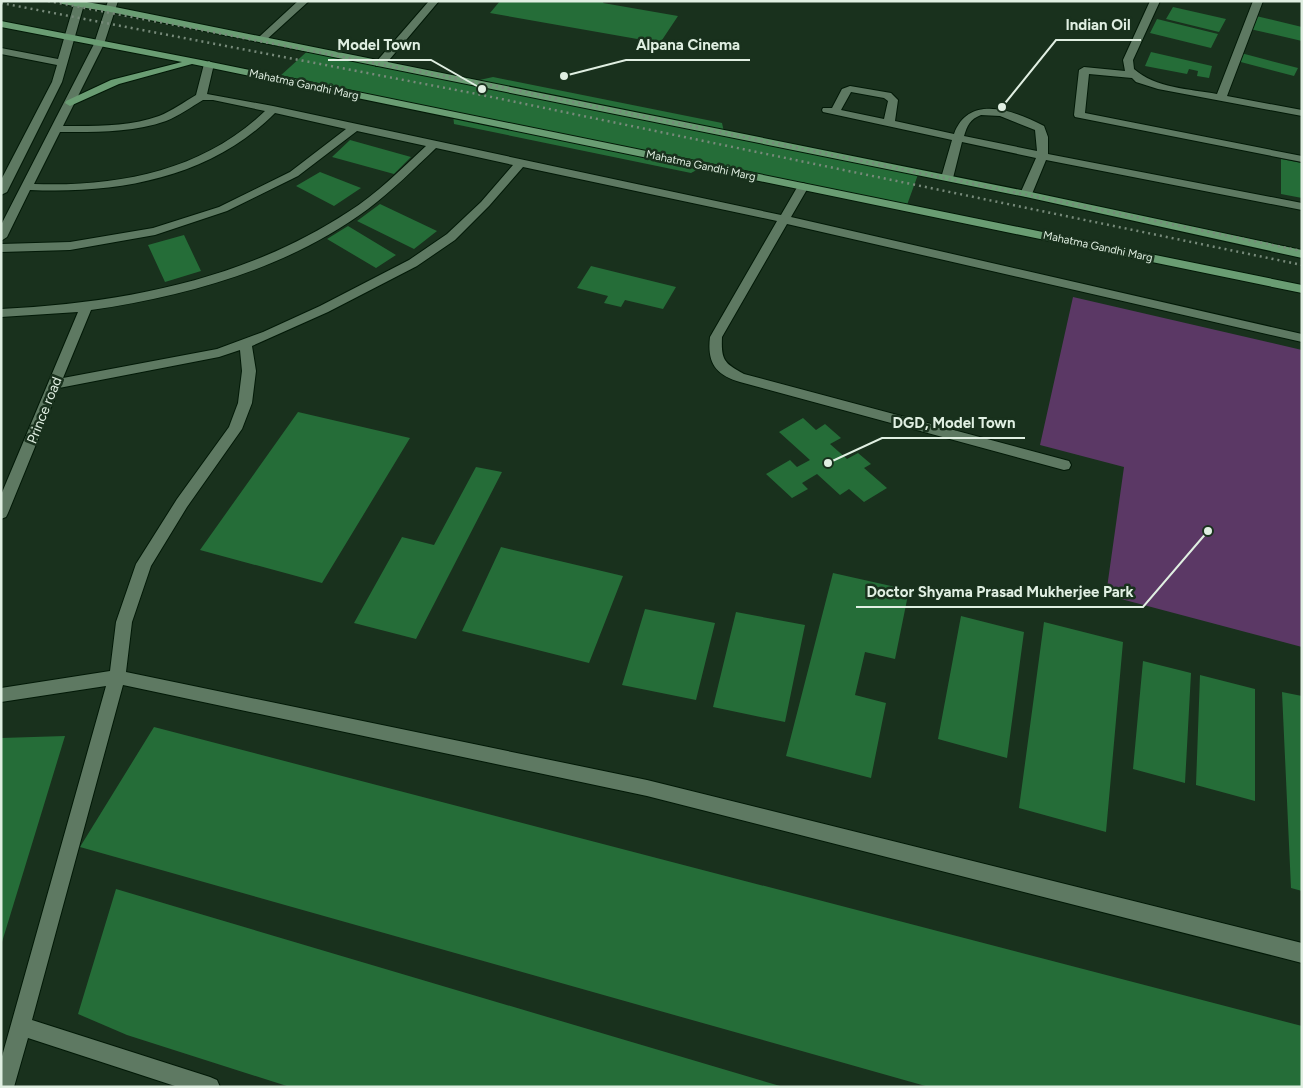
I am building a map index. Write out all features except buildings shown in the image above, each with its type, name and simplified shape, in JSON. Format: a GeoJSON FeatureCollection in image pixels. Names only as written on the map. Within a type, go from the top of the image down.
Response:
{"type":"FeatureCollection","features":[{"type":"Feature","properties":{"kind":"main road"},"geometry":{"type":"LineString","coordinates":[[62,1],[111,5],[380,64],[1026,194],[1302,254]]}},
{"type":"Feature","properties":{"kind":"main road"},"geometry":{"type":"LineString","coordinates":[[1,24],[70,38]]}},
{"type":"Feature","properties":{"kind":"main road","name":"Mahatma Gandhi Marg"},"geometry":{"type":"LineString","coordinates":[[70,38],[1302,289]]}},
{"type":"Feature","properties":{"kind":"main road"},"geometry":{"type":"LineString","coordinates":[[70,103],[115,82],[166,68],[205,64]]}},
{"type":"Feature","properties":{"kind":"street"},"geometry":{"type":"LineString","coordinates":[[262,39],[304,1]]}},
{"type":"Feature","properties":{"kind":"street"},"geometry":{"type":"LineString","coordinates":[[380,64],[434,1]]}},
{"type":"Feature","properties":{"kind":"street"},"geometry":{"type":"LineString","coordinates":[[1155,1],[1128,60],[1129,70],[1140,80],[1158,86],[1302,113]]}},
{"type":"Feature","properties":{"kind":"street"},"geometry":{"type":"LineString","coordinates":[[1221,98],[1258,1]]}},
{"type":"Feature","properties":{"kind":"street"},"geometry":{"type":"LineString","coordinates":[[1,192],[7,170],[57,82],[80,3]]}},
{"type":"Feature","properties":{"kind":"street"},"geometry":{"type":"LineString","coordinates":[[1,237],[99,44],[111,5]]}},
{"type":"Feature","properties":{"kind":"street"},"geometry":{"type":"LineString","coordinates":[[1,51],[63,63]]}},
{"type":"Feature","properties":{"kind":"street"},"geometry":{"type":"LineString","coordinates":[[201,97],[205,64]]}},
{"type":"Feature","properties":{"kind":"street"},"geometry":{"type":"LineString","coordinates":[[1134,75],[1084,70],[1079,115],[1302,159]]}},
{"type":"Feature","properties":{"kind":"street"},"geometry":{"type":"LineString","coordinates":[[889,123],[893,100],[887,95],[846,90],[831,111],[1043,156],[1302,207]]}},
{"type":"Feature","properties":{"kind":"street"},"geometry":{"type":"LineString","coordinates":[[57,129],[102,129],[144,124],[173,114],[201,97],[213,97],[783,219],[1302,338]]}},
{"type":"Feature","properties":{"kind":"street"},"geometry":{"type":"LineString","coordinates":[[28,187],[56,189],[97,187],[139,179],[179,168],[214,153],[244,135],[273,110]]}},
{"type":"Feature","properties":{"kind":"street"},"geometry":{"type":"LineString","coordinates":[[947,178],[965,121],[977,113],[994,112],[1023,119],[1040,128],[1044,139],[1043,156],[1026,194]]}},
{"type":"Feature","properties":{"kind":"street"},"geometry":{"type":"LineString","coordinates":[[1,248],[70,246],[155,231],[223,209],[294,174],[354,128]]}},
{"type":"Feature","properties":{"kind":"street"},"geometry":{"type":"LineString","coordinates":[[1,313],[86,307],[169,292],[238,271],[299,245],[352,215],[395,183],[432,145]]}},
{"type":"Feature","properties":{"kind":"street"},"geometry":{"type":"LineString","coordinates":[[55,384],[158,366],[219,352],[245,343],[324,309],[413,264],[451,237],[485,204],[520,163]]}},
{"type":"Feature","properties":{"kind":"street"},"geometry":{"type":"LineString","coordinates":[[803,186],[716,337],[714,353],[721,368],[740,377],[1064,465]]}},
{"type":"Feature","properties":{"kind":"street","name":"Prince road"},"geometry":{"type":"LineString","coordinates":[[1,513],[86,307]]}},
{"type":"Feature","properties":{"kind":"street"},"geometry":{"type":"LineString","coordinates":[[4,1087],[117,677],[124,622],[144,564],[182,503],[236,429],[245,402],[248,371],[245,343]]}},
{"type":"Feature","properties":{"kind":"street"},"geometry":{"type":"LineString","coordinates":[[1,695],[117,677],[647,788],[1302,953]]}},
{"type":"Feature","properties":{"kind":"street"},"geometry":{"type":"LineString","coordinates":[[21,1026],[210,1087]]}},
{"type":"Feature","properties":{"kind":"shaded area"},"geometry":{"type":"Polygon","coordinates":[[[1073,297],[1302,350],[1302,647],[1106,595],[1124,467],[1040,445],[1073,297]]]}},
{"type":"Feature","properties":{"kind":"railway"},"geometry":{"type":"LineString","coordinates":[[48,1],[485,84],[1302,251]]}},
{"type":"Feature","properties":{"kind":"railway"},"geometry":{"type":"LineString","coordinates":[[1,3],[477,94],[1302,265]]}},
{"type":"Feature","properties":{"kind":"place","name":"Alpana Cinema"},"geometry":{"type":"Point","coordinates":[564,76]}},
{"type":"Feature","properties":{"kind":"place","name":"Model Town"},"geometry":{"type":"Point","coordinates":[482,89]}},
{"type":"Feature","properties":{"kind":"place","name":"Indian Oil"},"geometry":{"type":"Point","coordinates":[1002,107]}},
{"type":"Feature","properties":{"kind":"place","name":"DGD, Model Town"},"geometry":{"type":"Point","coordinates":[828,463]}},
{"type":"Feature","properties":{"kind":"place","name":"Doctor Shyama Prasad Mukherjee Park"},"geometry":{"type":"Point","coordinates":[1208,531]}}]}
